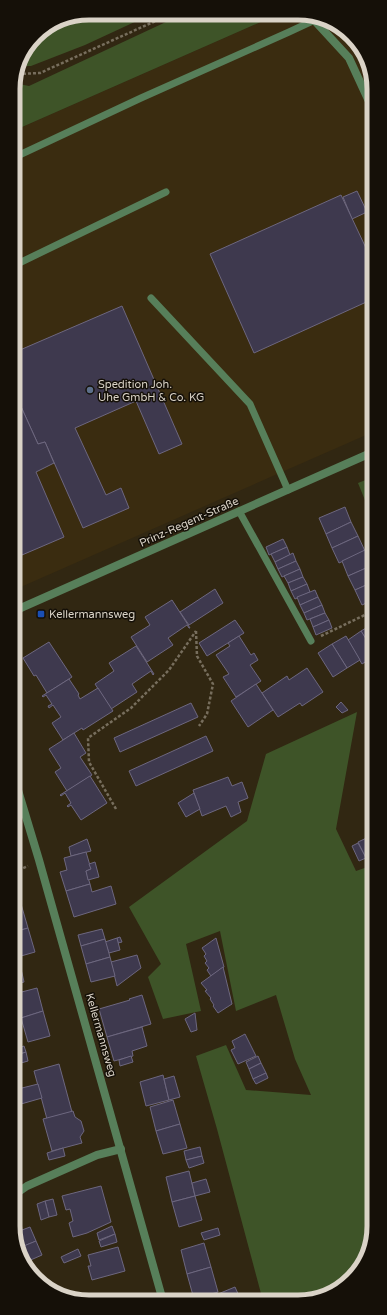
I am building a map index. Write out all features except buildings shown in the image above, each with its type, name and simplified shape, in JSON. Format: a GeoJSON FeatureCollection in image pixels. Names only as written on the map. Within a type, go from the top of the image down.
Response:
{"type":"FeatureCollection","features":[{"type":"Feature","properties":{"kind":"street"},"geometry":{"type":"LineString","coordinates":[[320,24],[349,58],[367,97]]}},
{"type":"Feature","properties":{"kind":"street","name":"Prinz-Regent-Straße"},"geometry":{"type":"LineString","coordinates":[[20,608],[367,455]]}},
{"type":"Feature","properties":{"kind":"street","name":"Kellermannsweg"},"geometry":{"type":"LineString","coordinates":[[20,797],[163,1295]]}},
{"type":"Feature","properties":{"kind":"street"},"geometry":{"type":"LineString","coordinates":[[20,1191],[28,1186],[97,1155],[121,1149]]}},
{"type":"Feature","properties":{"kind":"lane"},"geometry":{"type":"LineString","coordinates":[[20,155],[311,21]]}},
{"type":"Feature","properties":{"kind":"lane"},"geometry":{"type":"LineString","coordinates":[[20,263],[166,192]]}},
{"type":"Feature","properties":{"kind":"lane"},"geometry":{"type":"LineString","coordinates":[[151,298],[250,404],[288,490]]}},
{"type":"Feature","properties":{"kind":"lane"},"geometry":{"type":"LineString","coordinates":[[239,512],[311,641]]}},
{"type":"Feature","properties":{"kind":"path"},"geometry":{"type":"LineString","coordinates":[[22,74],[40,73],[158,20]]}},
{"type":"Feature","properties":{"kind":"path"},"geometry":{"type":"LineString","coordinates":[[311,641],[367,614]]}},
{"type":"Feature","properties":{"kind":"path"},"geometry":{"type":"LineString","coordinates":[[116,809],[89,762],[88,738],[131,708],[169,670],[196,631],[197,656],[213,684],[207,714],[199,726]]}},
{"type":"Feature","properties":{"kind":"shaded area"},"geometry":{"type":"Polygon","coordinates":[[[265,20],[311,21],[328,27],[347,40],[353,47],[362,63],[366,76],[367,89],[367,435],[20,587],[20,128],[265,20]]]}},
{"type":"Feature","properties":{"kind":"green space"},"geometry":{"type":"Polygon","coordinates":[[[89,20],[139,20],[85,45],[31,66],[24,66],[40,40],[63,25],[76,21],[89,20]]]}},
{"type":"Feature","properties":{"kind":"green space"},"geometry":{"type":"Polygon","coordinates":[[[170,20],[265,20],[20,128],[20,84],[29,86],[170,20]]]}},
{"type":"Feature","properties":{"kind":"green space"},"geometry":{"type":"Polygon","coordinates":[[[367,479],[367,505],[358,483],[367,479]]]}},
{"type":"Feature","properties":{"kind":"green space"},"geometry":{"type":"Polygon","coordinates":[[[357,712],[336,829],[356,871],[367,867],[367,1230],[365,1244],[358,1260],[340,1281],[324,1290],[311,1294],[298,1295],[261,1295],[196,1056],[226,1045],[246,1090],[311,1095],[295,1059],[276,995],[236,1011],[220,931],[186,944],[201,1011],[163,1019],[148,977],[161,964],[129,907],[247,821],[266,754],[357,712]]]}},
{"type":"Feature","properties":{"kind":"place","name":"Spedition Joh. Uhe GmbH & Co. KG"},"geometry":{"type":"Point","coordinates":[90,390]}},
{"type":"Feature","properties":{"kind":"place","name":"Kellermannsweg"},"geometry":{"type":"Point","coordinates":[41,614]}}]}
